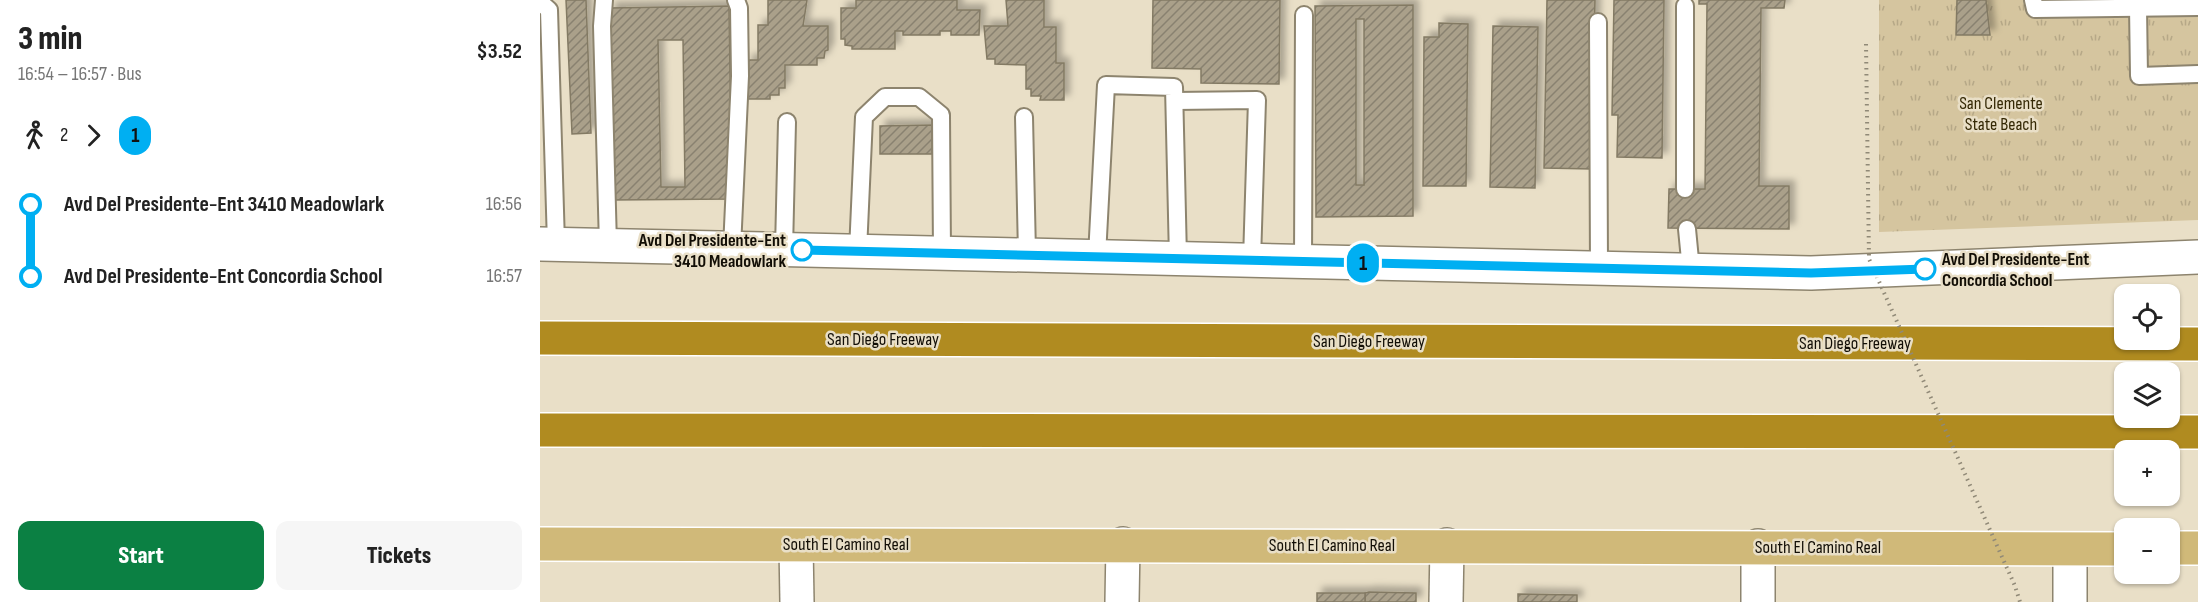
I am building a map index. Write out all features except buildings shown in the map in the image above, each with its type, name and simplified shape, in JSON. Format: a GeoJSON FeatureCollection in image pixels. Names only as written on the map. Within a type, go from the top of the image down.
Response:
{"type":"FeatureCollection","features":[{"type":"Feature","properties":{"kind":"highway","name":"San Diego Freeway"},"geometry":{"type":"LineString","coordinates":[[540,338],[2198,344]]}},
{"type":"Feature","properties":{"kind":"highway"},"geometry":{"type":"LineString","coordinates":[[540,430],[2198,432]]}},
{"type":"Feature","properties":{"kind":"main road","name":"South El Camino Real"},"geometry":{"type":"LineString","coordinates":[[540,544],[1447,545],[2114,549]]}},
{"type":"Feature","properties":{"kind":"main road"},"geometry":{"type":"LineString","coordinates":[[2180,548],[2198,548]]}},
{"type":"Feature","properties":{"kind":"street"},"geometry":{"type":"LineString","coordinates":[[548,244],[1811,273],[2198,257]]}},
{"type":"Feature","properties":{"kind":"street"},"geometry":{"type":"LineString","coordinates":[[1122,602],[1123,544]]}},
{"type":"Feature","properties":{"kind":"street"},"geometry":{"type":"LineString","coordinates":[[795,545],[797,602]]}},
{"type":"Feature","properties":{"kind":"street"},"geometry":{"type":"LineString","coordinates":[[1446,602],[1447,545]]}},
{"type":"Feature","properties":{"kind":"street"},"geometry":{"type":"LineString","coordinates":[[1758,546],[1758,602]]}},
{"type":"Feature","properties":{"kind":"street"},"geometry":{"type":"LineString","coordinates":[[2070,549],[2070,602]]}},
{"type":"Feature","properties":{"kind":"lane"},"geometry":{"type":"LineString","coordinates":[[604,0],[602,26],[608,245]]}},
{"type":"Feature","properties":{"kind":"lane"},"geometry":{"type":"LineString","coordinates":[[732,248],[740,76],[739,8],[736,0]]}},
{"type":"Feature","properties":{"kind":"lane"},"geometry":{"type":"LineString","coordinates":[[2033,0],[2036,9],[2128,5],[2198,7]]}},
{"type":"Feature","properties":{"kind":"lane"},"geometry":{"type":"LineString","coordinates":[[540,2],[549,10],[548,244]]}},
{"type":"Feature","properties":{"kind":"lane"},"geometry":{"type":"LineString","coordinates":[[2128,5],[2139,76],[2198,74]]}},
{"type":"Feature","properties":{"kind":"lane"},"geometry":{"type":"LineString","coordinates":[[1685,6],[1685,189]]}},
{"type":"Feature","properties":{"kind":"lane"},"geometry":{"type":"LineString","coordinates":[[1302,261],[1304,15]]}},
{"type":"Feature","properties":{"kind":"lane"},"geometry":{"type":"LineString","coordinates":[[1598,22],[1599,268]]}},
{"type":"Feature","properties":{"kind":"lane"},"geometry":{"type":"LineString","coordinates":[[1097,256],[1106,85],[1174,87],[1178,258]]}},
{"type":"Feature","properties":{"kind":"lane"},"geometry":{"type":"LineString","coordinates":[[858,250],[864,117],[885,97],[919,97],[941,115],[942,253]]}},
{"type":"Feature","properties":{"kind":"lane"},"geometry":{"type":"LineString","coordinates":[[1175,101],[1257,100],[1252,260]]}},
{"type":"Feature","properties":{"kind":"lane"},"geometry":{"type":"LineString","coordinates":[[1024,117],[1027,254]]}},
{"type":"Feature","properties":{"kind":"lane"},"geometry":{"type":"LineString","coordinates":[[784,249],[788,122]]}},
{"type":"Feature","properties":{"kind":"lane"},"geometry":{"type":"LineString","coordinates":[[1687,228],[1691,270]]}},
{"type":"Feature","properties":{"kind":"path"},"geometry":{"type":"LineString","coordinates":[[1866,44],[1869,260],[2015,586],[2020,602]]}},
{"type":"Feature","properties":{"kind":"green space","name":"San Clemente State Beach"},"geometry":{"type":"Polygon","coordinates":[[[1879,0],[2198,0],[2198,220],[1879,232],[1879,0]]]}},
{"type":"Feature","properties":{"kind":"bus line","name":"1"},"geometry":{"type":"LineString","coordinates":[[802,250],[1811,273],[1925,269]]}},
{"type":"Feature","properties":{"kind":"place","name":"Avd Del Presidente-Ent 3410 Meadowlark"},"geometry":{"type":"Point","coordinates":[802,250]}},
{"type":"Feature","properties":{"kind":"place","name":"Avd Del Presidente-Ent Concordia School"},"geometry":{"type":"Point","coordinates":[1925,269]}}]}
